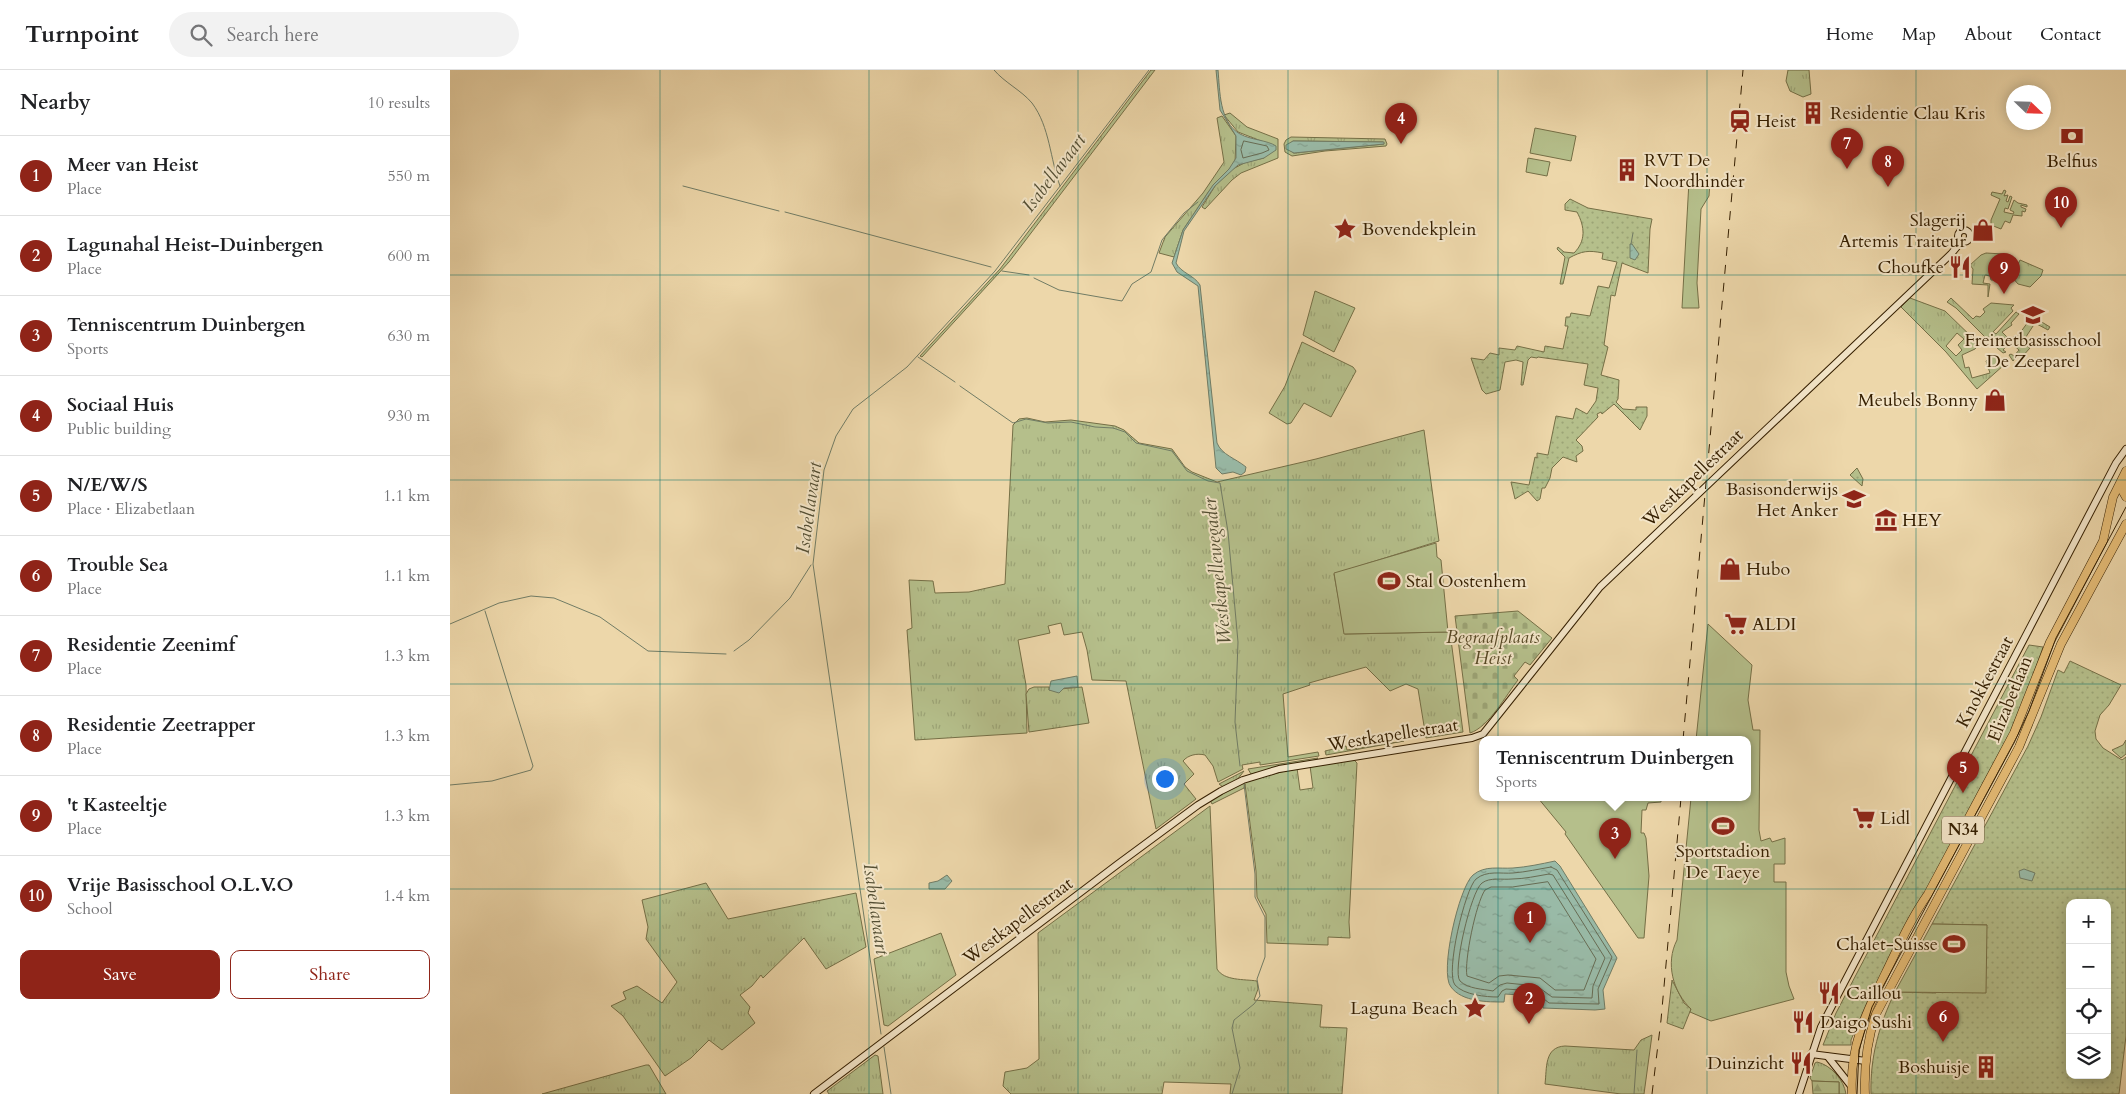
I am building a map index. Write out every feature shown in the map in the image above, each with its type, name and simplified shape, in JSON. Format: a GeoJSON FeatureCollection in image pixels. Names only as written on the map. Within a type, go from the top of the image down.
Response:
{"type":"FeatureCollection","features":[{"type":"Feature","properties":{"kind":"main road","name":"Elizabetlaan"},"geometry":{"type":"LineString","coordinates":[[2125,474],[2122,490],[2126,497]]}},
{"type":"Feature","properties":{"kind":"main road","name":"Elizabetlaan"},"geometry":{"type":"LineString","coordinates":[[1852,1090],[1853,1060],[1867,1009],[1897,948],[2014,733],[2050,642],[2103,540],[2112,497],[2125,474]]}},
{"type":"Feature","properties":{"kind":"main road","name":"Elizabetlaan"},"geometry":{"type":"LineString","coordinates":[[1865,1094],[1866,1061],[1870,1033],[1881,1004],[1928,920],[1937,899],[2019,747],[2061,644],[2126,524]]}},
{"type":"Feature","properties":{"kind":"street","name":"Westkapellestraat"},"geometry":{"type":"LineString","coordinates":[[814,1094],[1118,864],[1198,805],[1221,791],[1243,780],[1279,769],[1472,738],[1483,734],[1600,587],[1951,254],[1961,242]]}},
{"type":"Feature","properties":{"kind":"street","name":"Knokkestraat"},"geometry":{"type":"LineString","coordinates":[[1799,1094],[1821,1027],[2125,449]]}},
{"type":"Feature","properties":{"kind":"street"},"geometry":{"type":"LineString","coordinates":[[1812,1054],[1866,1061]]}},
{"type":"Feature","properties":{"kind":"street"},"geometry":{"type":"LineString","coordinates":[[1828,1057],[1852,1090]]}},
{"type":"Feature","properties":{"kind":"green space"},"geometry":{"type":"Polygon","coordinates":[[[1151,70],[1155,70],[1009,262],[922,357],[920,356],[1000,269],[1151,70]]]}},
{"type":"Feature","properties":{"kind":"green space"},"geometry":{"type":"Polygon","coordinates":[[[1788,70],[1809,70],[1811,94],[1803,97],[1790,91],[1786,81],[1788,70]]]}},
{"type":"Feature","properties":{"kind":"green space"},"geometry":{"type":"Polygon","coordinates":[[[1230,113],[1247,127],[1278,139],[1278,158],[1241,173],[1205,209],[1202,207],[1215,186],[1231,170],[1246,162],[1264,158],[1274,146],[1238,132],[1224,115],[1230,113]]]}},
{"type":"Feature","properties":{"kind":"green space"},"geometry":{"type":"Polygon","coordinates":[[[1222,116],[1236,136],[1235,163],[1209,191],[1183,230],[1174,257],[1159,253],[1165,237],[1203,193],[1224,162],[1217,118],[1222,116]]]}},
{"type":"Feature","properties":{"kind":"green space"},"geometry":{"type":"Polygon","coordinates":[[[1535,128],[1576,136],[1571,161],[1530,153],[1535,128]]]}},
{"type":"Feature","properties":{"kind":"green space"},"geometry":{"type":"Polygon","coordinates":[[[1291,137],[1385,139],[1387,144],[1386,146],[1292,156],[1285,152],[1284,144],[1291,137]],[[1293,141],[1288,145],[1288,149],[1294,153],[1384,144],[1383,142],[1293,141]]]}},
{"type":"Feature","properties":{"kind":"green space"},"geometry":{"type":"Polygon","coordinates":[[[1528,158],[1550,162],[1547,176],[1526,172],[1528,158]]]}},
{"type":"Feature","properties":{"kind":"green space"},"geometry":{"type":"Polygon","coordinates":[[[1689,181],[1710,181],[1709,196],[1701,209],[1697,283],[1699,308],[1682,308],[1689,181]]]}},
{"type":"Feature","properties":{"kind":"green space"},"geometry":{"type":"Polygon","coordinates":[[[2004,190],[2006,191],[2004,196],[2008,195],[2006,201],[2008,202],[2010,196],[2012,197],[2008,209],[2005,208],[2004,212],[2013,214],[2014,212],[2010,210],[2014,200],[2027,205],[2027,207],[2021,205],[2021,207],[2026,209],[2025,212],[2022,211],[2022,216],[2013,215],[2010,223],[2005,221],[2001,229],[1991,225],[1991,220],[2000,199],[1991,195],[1992,192],[2002,194],[2004,190]]]}},
{"type":"Feature","properties":{"kind":"green space"},"geometry":{"type":"Polygon","coordinates":[[[1570,199],[1588,208],[1652,219],[1648,273],[1622,263],[1615,296],[1611,295],[1604,345],[1608,347],[1601,375],[1619,380],[1618,399],[1616,402],[1623,409],[1636,410],[1636,407],[1647,407],[1647,416],[1640,430],[1614,404],[1602,414],[1601,412],[1597,414],[1598,417],[1576,440],[1582,446],[1583,451],[1576,456],[1577,462],[1563,457],[1552,468],[1550,478],[1545,488],[1542,488],[1540,499],[1537,501],[1528,491],[1515,499],[1511,482],[1529,485],[1537,453],[1548,455],[1556,416],[1573,419],[1576,408],[1587,414],[1596,401],[1598,388],[1584,385],[1588,364],[1531,357],[1528,360],[1523,385],[1521,385],[1523,362],[1516,360],[1505,362],[1500,390],[1486,394],[1482,390],[1471,358],[1484,360],[1490,353],[1499,355],[1499,348],[1515,350],[1517,346],[1544,352],[1545,346],[1563,349],[1568,326],[1565,326],[1566,317],[1570,317],[1571,313],[1590,316],[1598,286],[1609,288],[1617,262],[1602,259],[1603,253],[1593,252],[1585,252],[1569,258],[1563,284],[1560,284],[1565,257],[1557,249],[1558,247],[1564,252],[1574,253],[1581,244],[1583,234],[1582,223],[1577,212],[1565,210],[1565,204],[1570,199]]]}},
{"type":"Feature","properties":{"kind":"green space"},"geometry":{"type":"Polygon","coordinates":[[[1986,253],[2003,254],[2016,259],[2006,260],[2002,263],[2003,276],[1991,280],[1990,276],[1985,275],[1983,283],[1990,284],[1988,297],[1988,285],[1972,284],[1973,269],[1970,265],[1986,253]]]}},
{"type":"Feature","properties":{"kind":"green space"},"geometry":{"type":"Polygon","coordinates":[[[2020,260],[2043,270],[2041,276],[2030,287],[2018,284],[2012,277],[2020,260]]]}},
{"type":"Feature","properties":{"kind":"green space"},"geometry":{"type":"Polygon","coordinates":[[[1315,291],[1355,308],[1334,352],[1303,335],[1315,291]]]}},
{"type":"Feature","properties":{"kind":"green space"},"geometry":{"type":"Polygon","coordinates":[[[1910,298],[1945,311],[1979,344],[1975,349],[1962,355],[1965,368],[1969,367],[1972,378],[1990,373],[1986,361],[1992,355],[2004,365],[1977,389],[1946,352],[1901,307],[1910,298]],[[1957,333],[1946,346],[1956,356],[1962,350],[1958,345],[1964,339],[1957,333]]]}},
{"type":"Feature","properties":{"kind":"green space"},"geometry":{"type":"Polygon","coordinates":[[[1951,298],[1973,319],[1976,316],[1980,317],[1985,312],[1983,309],[1991,303],[2014,305],[2011,308],[2013,311],[1993,332],[1996,334],[2016,312],[2019,314],[2011,323],[2012,325],[2002,332],[2010,340],[2014,336],[2017,337],[2028,322],[2030,324],[2035,318],[2050,327],[2048,330],[2035,323],[2022,343],[2030,348],[2021,358],[2018,355],[2013,361],[2009,355],[2014,356],[2019,350],[2010,342],[2003,350],[2006,352],[2003,353],[1990,342],[1989,337],[1986,338],[1956,308],[1947,302],[1951,298]]]}},
{"type":"Feature","properties":{"kind":"green space"},"geometry":{"type":"Polygon","coordinates":[[[1302,342],[1353,367],[1356,371],[1331,417],[1304,403],[1291,423],[1287,424],[1269,413],[1285,386],[1302,342]]]}},
{"type":"Feature","properties":{"kind":"green space"},"geometry":{"type":"Polygon","coordinates":[[[1027,418],[1045,422],[1071,420],[1115,426],[1124,430],[1139,443],[1172,449],[1185,467],[1192,472],[1217,482],[1316,459],[1424,430],[1439,541],[1334,574],[1345,634],[1450,632],[1463,732],[1426,738],[1418,689],[1406,684],[1390,691],[1366,667],[1309,683],[1310,685],[1283,694],[1288,757],[1318,752],[1319,756],[1260,765],[1260,762],[1242,765],[1243,769],[1218,782],[1213,766],[1205,755],[1196,754],[1190,756],[1183,761],[1194,774],[1184,784],[1196,799],[1156,829],[1126,681],[1092,680],[1082,632],[1064,635],[1061,623],[1048,626],[1050,633],[1018,640],[1026,685],[1027,733],[915,740],[907,630],[912,628],[909,580],[933,581],[935,593],[969,592],[1005,584],[1013,425],[1019,419],[1027,418]]]}},
{"type":"Feature","properties":{"kind":"green space"},"geometry":{"type":"Polygon","coordinates":[[[1857,468],[1863,479],[1862,486],[1850,475],[1857,468]]]}},
{"type":"Feature","properties":{"kind":"green space","name":"Stal Oostenhem"},"geometry":{"type":"Polygon","coordinates":[[[1436,543],[1437,557],[1441,560],[1448,632],[1344,634],[1334,573],[1436,543]]]}},
{"type":"Feature","properties":{"kind":"green space","name":"Begraafplaats Heist"},"geometry":{"type":"Polygon","coordinates":[[[1518,611],[1552,638],[1530,665],[1525,662],[1514,676],[1518,680],[1497,710],[1477,730],[1470,733],[1455,616],[1518,611]]]}},
{"type":"Feature","properties":{"kind":"green space","name":"Sportstadion De Taeye"},"geometry":{"type":"Polygon","coordinates":[[[1708,624],[1752,665],[1748,700],[1753,730],[1760,730],[1759,830],[1761,841],[1770,838],[1772,842],[1785,838],[1785,864],[1774,864],[1774,882],[1786,882],[1786,972],[1794,999],[1711,1021],[1690,1012],[1691,1009],[1675,986],[1671,967],[1673,949],[1677,940],[1691,801],[1751,801],[1751,736],[1696,736],[1708,624]]]}},
{"type":"Feature","properties":{"kind":"green space"},"geometry":{"type":"Polygon","coordinates":[[[2029,645],[2043,647],[2013,729],[1868,1000],[1851,1040],[1851,1045],[1823,1045],[1836,1013],[2029,645]]]}},
{"type":"Feature","properties":{"kind":"green space"},"geometry":{"type":"Polygon","coordinates":[[[2070,661],[2121,685],[2109,705],[2100,715],[2095,731],[2096,739],[2103,748],[2122,760],[2126,757],[2126,1036],[2119,1094],[1871,1094],[1874,1054],[1884,1017],[1895,992],[1936,993],[1987,925],[1932,924],[2028,746],[2058,670],[2064,673],[2070,661]]]}},
{"type":"Feature","properties":{"kind":"green space"},"geometry":{"type":"Polygon","coordinates":[[[1049,687],[1049,690],[1082,687],[1089,723],[1029,732],[1026,694],[1029,689],[1049,687]]]}},
{"type":"Feature","properties":{"kind":"green space"},"geometry":{"type":"Polygon","coordinates":[[[2126,740],[2126,754],[2121,758],[2112,750],[2123,745],[2126,740]]]}},
{"type":"Feature","properties":{"kind":"green space"},"geometry":{"type":"Polygon","coordinates":[[[1404,741],[1326,755],[1325,751],[1346,746],[1347,750],[1404,741]]]}},
{"type":"Feature","properties":{"kind":"green space"},"geometry":{"type":"Polygon","coordinates":[[[1318,758],[1251,774],[1248,769],[1318,758]]]}},
{"type":"Feature","properties":{"kind":"green space"},"geometry":{"type":"Polygon","coordinates":[[[1353,759],[1357,763],[1349,922],[1350,938],[1328,937],[1328,945],[1267,943],[1266,914],[1257,897],[1256,871],[1245,784],[1244,788],[1212,804],[1210,800],[1250,780],[1297,768],[1300,790],[1313,788],[1310,766],[1353,759]]]}},
{"type":"Feature","properties":{"kind":"green space"},"geometry":{"type":"Polygon","coordinates":[[[1244,771],[1237,780],[1223,787],[1219,784],[1244,771]]]}},
{"type":"Feature","properties":{"kind":"green space"},"geometry":{"type":"Polygon","coordinates":[[[1540,801],[1661,801],[1648,803],[1646,810],[1642,810],[1641,833],[1644,833],[1646,838],[1649,876],[1644,938],[1638,938],[1565,834],[1566,832],[1540,801]]]}},
{"type":"Feature","properties":{"kind":"green space"},"geometry":{"type":"Polygon","coordinates":[[[1210,806],[1217,969],[1229,978],[1257,981],[1258,989],[1254,1000],[1322,1005],[1320,1027],[1347,1028],[1342,1094],[1230,1094],[1231,1084],[1164,1082],[1162,1094],[1011,1094],[1003,1086],[1005,1072],[1027,1068],[1039,1059],[1038,933],[1210,806]]]}},
{"type":"Feature","properties":{"kind":"green space"},"geometry":{"type":"Polygon","coordinates":[[[706,883],[728,919],[856,893],[866,947],[826,969],[804,938],[763,978],[761,975],[752,986],[740,995],[750,1007],[748,1013],[755,1023],[722,1050],[709,1040],[691,1058],[665,1076],[623,1016],[611,1006],[626,999],[623,992],[637,986],[662,1003],[677,982],[646,939],[648,927],[642,900],[706,883]]]}},
{"type":"Feature","properties":{"kind":"green space","name":"Chalet-Suisse"},"geometry":{"type":"Polygon","coordinates":[[[1932,924],[1987,925],[1986,993],[1895,992],[1932,924]]]}},
{"type":"Feature","properties":{"kind":"green space"},"geometry":{"type":"Polygon","coordinates":[[[941,933],[956,975],[888,1026],[884,1025],[874,959],[941,933]]]}},
{"type":"Feature","properties":{"kind":"green space"},"geometry":{"type":"Polygon","coordinates":[[[1672,980],[1684,1003],[1691,1009],[1683,1029],[1667,1023],[1672,980]]]}},
{"type":"Feature","properties":{"kind":"green space"},"geometry":{"type":"Polygon","coordinates":[[[1652,1035],[1644,1094],[1621,1094],[1545,1084],[1548,1059],[1553,1050],[1558,1047],[1634,1050],[1641,1040],[1652,1035]]]}},
{"type":"Feature","properties":{"kind":"green space"},"geometry":{"type":"Polygon","coordinates":[[[875,1055],[878,1056],[883,1094],[829,1094],[827,1091],[875,1055]]]}},
{"type":"Feature","properties":{"kind":"green space"},"geometry":{"type":"Polygon","coordinates":[[[1817,1062],[1827,1066],[1836,1074],[1843,1084],[1846,1094],[1839,1094],[1839,1082],[1812,1081],[1810,1078],[1817,1062]]]}},
{"type":"Feature","properties":{"kind":"green space"},"geometry":{"type":"Polygon","coordinates":[[[649,1065],[666,1094],[542,1094],[649,1065]]]}},
{"type":"Feature","properties":{"kind":"green space"},"geometry":{"type":"Polygon","coordinates":[[[1812,1081],[1839,1082],[1839,1094],[1813,1094],[1812,1081]]]}},
{"type":"Feature","properties":{"kind":"water"},"geometry":{"type":"Polygon","coordinates":[[[1216,70],[1218,70],[1220,96],[1224,114],[1233,129],[1244,136],[1276,146],[1276,150],[1264,158],[1238,165],[1215,186],[1184,231],[1176,263],[1200,285],[1217,443],[1225,453],[1246,467],[1245,472],[1241,475],[1233,472],[1222,474],[1216,468],[1198,286],[1177,272],[1172,263],[1183,230],[1213,185],[1229,169],[1236,158],[1236,136],[1220,110],[1216,70]]]}},
{"type":"Feature","properties":{"kind":"water"},"geometry":{"type":"Polygon","coordinates":[[[1293,141],[1384,142],[1384,144],[1294,153],[1286,149],[1286,145],[1293,141]]]}},
{"type":"Feature","properties":{"kind":"water"},"geometry":{"type":"Polygon","coordinates":[[[1630,244],[1639,254],[1635,260],[1630,258],[1630,244]]]}},
{"type":"Feature","properties":{"kind":"water"},"geometry":{"type":"Polygon","coordinates":[[[1077,676],[1078,687],[1064,688],[1059,693],[1049,690],[1051,681],[1077,676]]]}},
{"type":"Feature","properties":{"kind":"water"},"geometry":{"type":"Polygon","coordinates":[[[1555,861],[1560,866],[1617,958],[1603,990],[1605,1009],[1543,1008],[1543,1004],[1535,1004],[1534,996],[1505,994],[1504,1002],[1483,1001],[1462,996],[1456,992],[1451,987],[1448,979],[1449,949],[1452,930],[1462,896],[1473,875],[1487,869],[1518,868],[1555,861]]]}},
{"type":"Feature","properties":{"kind":"water"},"geometry":{"type":"Polygon","coordinates":[[[2024,869],[2035,873],[2032,881],[2020,878],[2019,871],[2024,869]]]}},
{"type":"Feature","properties":{"kind":"water"},"geometry":{"type":"Polygon","coordinates":[[[947,875],[952,881],[945,889],[929,889],[929,883],[938,881],[947,875]]]}},
{"type":"Feature","properties":{"kind":"waterway"},"geometry":{"type":"LineString","coordinates":[[994,70],[1028,98],[1038,112],[1043,122],[1060,186]]}},
{"type":"Feature","properties":{"kind":"waterway","name":"Isabellavaart"},"geometry":{"type":"LineString","coordinates":[[881,1034],[813,564],[824,470],[836,436],[853,409],[907,367],[995,271],[1149,70]]}},
{"type":"Feature","properties":{"kind":"waterway"},"geometry":{"type":"LineString","coordinates":[[683,186],[779,211]]}},
{"type":"Feature","properties":{"kind":"waterway"},"geometry":{"type":"LineString","coordinates":[[1034,278],[1059,290],[1122,301],[1132,284],[1151,272],[1162,240],[1184,213],[1198,202]]}},
{"type":"Feature","properties":{"kind":"waterway"},"geometry":{"type":"LineString","coordinates":[[785,212],[991,267]]}},
{"type":"Feature","properties":{"kind":"waterway"},"geometry":{"type":"LineString","coordinates":[[1631,244],[1633,233]]}},
{"type":"Feature","properties":{"kind":"waterway"},"geometry":{"type":"LineString","coordinates":[[1002,271],[1029,275]]}},
{"type":"Feature","properties":{"kind":"waterway","name":"Westkapellewegader"},"geometry":{"type":"LineString","coordinates":[[918,357],[955,382]]}},
{"type":"Feature","properties":{"kind":"waterway","name":"Westkapellewegader"},"geometry":{"type":"LineString","coordinates":[[960,386],[1013,423],[1026,419],[1048,423],[1071,422],[1095,427],[1113,428],[1125,432],[1136,443],[1172,451],[1187,471],[1208,481],[1220,483],[1228,532],[1238,642],[1235,722],[1240,766]]}},
{"type":"Feature","properties":{"kind":"waterway"},"geometry":{"type":"LineString","coordinates":[[734,651],[749,640],[790,598],[811,565]]}},
{"type":"Feature","properties":{"kind":"waterway"},"geometry":{"type":"LineString","coordinates":[[450,624],[499,603],[531,596],[554,598],[600,617],[648,651],[726,654]]}},
{"type":"Feature","properties":{"kind":"waterway"},"geometry":{"type":"LineString","coordinates":[[450,785],[492,781],[531,770],[533,766],[485,611]]}},
{"type":"Feature","properties":{"kind":"waterway","name":"Westkapellewegader"},"geometry":{"type":"LineString","coordinates":[[1232,1094],[1240,1068],[1232,1028],[1234,1020],[1254,1004],[1260,996],[1257,979],[1265,957],[1265,917],[1255,897],[1255,874],[1244,784]]}},
{"type":"Feature","properties":{"kind":"waterway","name":"Isabellavaart"},"geometry":{"type":"LineString","coordinates":[[884,1047],[891,1094]]}},
{"type":"Feature","properties":{"kind":"waterway"},"geometry":{"type":"LineString","coordinates":[[1634,1094],[1637,1050]]}},
{"type":"Feature","properties":{"kind":"tram line"},"geometry":{"type":"LineString","coordinates":[[1857,1094],[1859,1050],[1872,1007],[2014,743],[2029,711],[2056,638],[2126,507]]}},
{"type":"Feature","properties":{"kind":"railway"},"geometry":{"type":"LineString","coordinates":[[1683,736],[1743,70]]}},
{"type":"Feature","properties":{"kind":"railway"},"geometry":{"type":"LineString","coordinates":[[1652,1094],[1661,1020],[1681,801]]}},
{"type":"Feature","properties":{"kind":"place","name":"Residentie Clau Kris"},"geometry":{"type":"Point","coordinates":[1813,113]}},
{"type":"Feature","properties":{"kind":"place","name":"Heist"},"geometry":{"type":"Point","coordinates":[1740,121]}},
{"type":"Feature","properties":{"kind":"place","name":"Belfius"},"geometry":{"type":"Point","coordinates":[2072,136]}},
{"type":"Feature","properties":{"kind":"place","name":"Sociaal Huis"},"geometry":{"type":"Point","coordinates":[1401,144]}},
{"type":"Feature","properties":{"kind":"place","name":"Residentie Zeenimf"},"geometry":{"type":"Point","coordinates":[1847,169]}},
{"type":"Feature","properties":{"kind":"place","name":"RVT De Noordhinder"},"geometry":{"type":"Point","coordinates":[1627,170]}},
{"type":"Feature","properties":{"kind":"place","name":"Residentie Zeetrapper"},"geometry":{"type":"Point","coordinates":[1888,187]}},
{"type":"Feature","properties":{"kind":"place","name":"Vrije Basisschool O.L.V.O"},"geometry":{"type":"Point","coordinates":[2061,228]}},
{"type":"Feature","properties":{"kind":"place","name":"Bovendekplein"},"geometry":{"type":"Point","coordinates":[1345,229]}},
{"type":"Feature","properties":{"kind":"place","name":"Slagerij Artemis Traiteur"},"geometry":{"type":"Point","coordinates":[1983,230]}},
{"type":"Feature","properties":{"kind":"place","name":"Choufke"},"geometry":{"type":"Point","coordinates":[1960,267]}},
{"type":"Feature","properties":{"kind":"place","name":"'t Kasteeltje"},"geometry":{"type":"Point","coordinates":[2004,294]}},
{"type":"Feature","properties":{"kind":"place","name":"Freinetbasisschool De Zeeparel"},"geometry":{"type":"Point","coordinates":[2033,315]}},
{"type":"Feature","properties":{"kind":"place","name":"Meubels Bonny"},"geometry":{"type":"Point","coordinates":[1995,400]}},
{"type":"Feature","properties":{"kind":"place","name":"Basisonderwijs Het Anker"},"geometry":{"type":"Point","coordinates":[1854,499]}},
{"type":"Feature","properties":{"kind":"place","name":"HEY"},"geometry":{"type":"Point","coordinates":[1886,520]}},
{"type":"Feature","properties":{"kind":"place","name":"Hubo"},"geometry":{"type":"Point","coordinates":[1730,569]}},
{"type":"Feature","properties":{"kind":"place","name":"Stal Oostenhem"},"geometry":{"type":"Point","coordinates":[1389,581]}},
{"type":"Feature","properties":{"kind":"place","name":"ALDI"},"geometry":{"type":"Point","coordinates":[1736,624]}},
{"type":"Feature","properties":{"kind":"place","name":"N/E/W/S"},"geometry":{"type":"Point","coordinates":[1963,793]}},
{"type":"Feature","properties":{"kind":"place","name":"Lidl"},"geometry":{"type":"Point","coordinates":[1864,818]}},
{"type":"Feature","properties":{"kind":"place","name":"Sportstadion De Taeye"},"geometry":{"type":"Point","coordinates":[1723,826]}},
{"type":"Feature","properties":{"kind":"place","name":"Tenniscentrum Duinbergen"},"geometry":{"type":"Point","coordinates":[1615,859]}},
{"type":"Feature","properties":{"kind":"place","name":"Meer van Heist"},"geometry":{"type":"Point","coordinates":[1530,943]}},
{"type":"Feature","properties":{"kind":"place","name":"Chalet-Suisse"},"geometry":{"type":"Point","coordinates":[1954,944]}},
{"type":"Feature","properties":{"kind":"place","name":"Caillou"},"geometry":{"type":"Point","coordinates":[1829,993]}},
{"type":"Feature","properties":{"kind":"place","name":"Laguna Beach"},"geometry":{"type":"Point","coordinates":[1475,1008]}},
{"type":"Feature","properties":{"kind":"place","name":"Daigo Sushi"},"geometry":{"type":"Point","coordinates":[1803,1022]}},
{"type":"Feature","properties":{"kind":"place","name":"Lagunahal Heist-Duinbergen"},"geometry":{"type":"Point","coordinates":[1529,1024]}},
{"type":"Feature","properties":{"kind":"place","name":"Trouble Sea"},"geometry":{"type":"Point","coordinates":[1943,1042]}},
{"type":"Feature","properties":{"kind":"place","name":"Duinzicht"},"geometry":{"type":"Point","coordinates":[1801,1063]}},
{"type":"Feature","properties":{"kind":"place","name":"Boshuisje"},"geometry":{"type":"Point","coordinates":[1986,1067]}}]}
